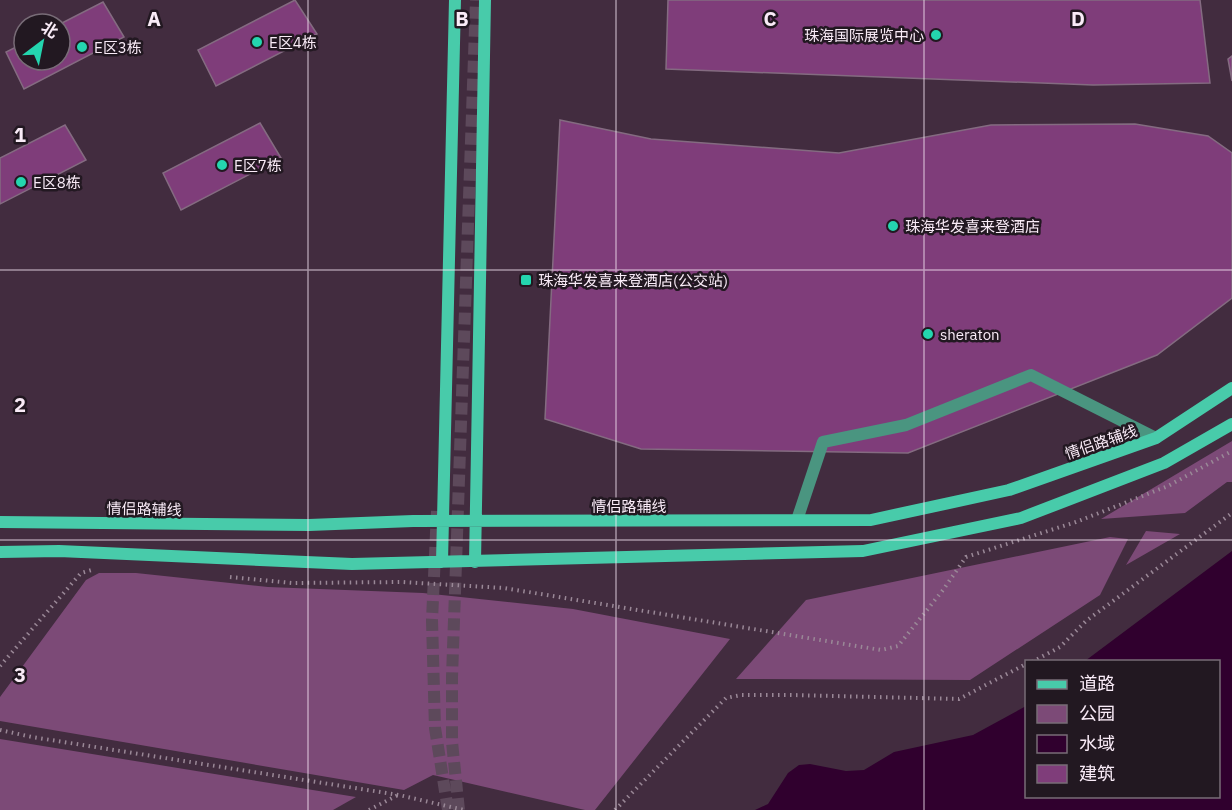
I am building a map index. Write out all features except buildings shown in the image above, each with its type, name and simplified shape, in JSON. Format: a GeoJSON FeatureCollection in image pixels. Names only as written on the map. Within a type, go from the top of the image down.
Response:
{"type":"FeatureCollection","features":[{"type":"Feature","properties":{"kind":"main road"},"geometry":{"type":"LineString","coordinates":[[442,562],[456,0]]}},
{"type":"Feature","properties":{"kind":"main road"},"geometry":{"type":"LineString","coordinates":[[475,562],[485,0]]}},
{"type":"Feature","properties":{"kind":"main road","name":"情侣路辅线"},"geometry":{"type":"LineString","coordinates":[[0,522],[309,525],[443,521],[872,520],[1009,490],[1156,438],[1232,388]]}},
{"type":"Feature","properties":{"kind":"main road"},"geometry":{"type":"LineString","coordinates":[[0,552],[59,551],[352,564],[863,551],[1021,518],[1164,464],[1232,424]]}},
{"type":"Feature","properties":{"kind":"lane"},"geometry":{"type":"LineString","coordinates":[[797,520],[823,442],[906,425],[1031,375],[1156,438]]}},
{"type":"Feature","properties":{"kind":"path"},"geometry":{"type":"LineString","coordinates":[[225,576],[292,583],[402,582],[504,588],[747,630],[881,650],[898,646],[966,557],[1076,522],[1168,486],[1232,451]]}},
{"type":"Feature","properties":{"kind":"path"},"geometry":{"type":"LineString","coordinates":[[1036,660],[1059,647],[1086,621],[1232,513]]}},
{"type":"Feature","properties":{"kind":"path"},"geometry":{"type":"LineString","coordinates":[[0,666],[81,573],[99,568]]}},
{"type":"Feature","properties":{"kind":"path"},"geometry":{"type":"LineString","coordinates":[[615,810],[726,698],[741,695],[771,695],[959,699],[1025,665]]}},
{"type":"Feature","properties":{"kind":"path"},"geometry":{"type":"LineString","coordinates":[[0,730],[44,739],[399,795],[464,810]]}},
{"type":"Feature","properties":{"kind":"path"},"geometry":{"type":"LineString","coordinates":[[369,810],[399,795]]}},
{"type":"Feature","properties":{"kind":"green space"},"geometry":{"type":"Polygon","coordinates":[[[1232,441],[1232,482],[1227,482],[1185,513],[1101,519],[1232,441]]]}},
{"type":"Feature","properties":{"kind":"green space"},"geometry":{"type":"Polygon","coordinates":[[[1146,531],[1180,534],[1126,565],[1146,531]]]}},
{"type":"Feature","properties":{"kind":"green space"},"geometry":{"type":"Polygon","coordinates":[[[1110,537],[1128,539],[1100,595],[970,680],[736,679],[806,600],[1110,537]]]}},
{"type":"Feature","properties":{"kind":"green space"},"geometry":{"type":"Polygon","coordinates":[[[99,573],[136,573],[268,587],[423,593],[573,609],[730,639],[595,810],[585,810],[433,775],[404,790],[0,721],[0,697],[86,580],[99,573]]]}},
{"type":"Feature","properties":{"kind":"green space"},"geometry":{"type":"Polygon","coordinates":[[[0,739],[356,797],[333,810],[0,810],[0,739]]]}},
{"type":"Feature","properties":{"kind":"water"},"geometry":{"type":"Polygon","coordinates":[[[1232,551],[1232,810],[755,810],[768,804],[788,773],[799,765],[810,764],[846,771],[864,770],[894,752],[973,735],[1025,707],[1025,798],[1220,798],[1220,660],[1086,660],[1232,551]]]}},
{"type":"Feature","properties":{"kind":"tunnel"},"geometry":{"type":"LineString","coordinates":[[459,810],[452,742],[452,677],[476,0]]}},
{"type":"Feature","properties":{"kind":"tunnel"},"geometry":{"type":"LineString","coordinates":[[437,511],[432,620],[435,728],[448,810]]}},
{"type":"Feature","properties":{"kind":"place","name":"珠海国际展览中心"},"geometry":{"type":"Point","coordinates":[936,35]}},
{"type":"Feature","properties":{"kind":"place","name":"E区4栋"},"geometry":{"type":"Point","coordinates":[257,42]}},
{"type":"Feature","properties":{"kind":"place","name":"E区3栋"},"geometry":{"type":"Point","coordinates":[82,47]}},
{"type":"Feature","properties":{"kind":"place","name":"E区7栋"},"geometry":{"type":"Point","coordinates":[222,165]}},
{"type":"Feature","properties":{"kind":"place","name":"E区8栋"},"geometry":{"type":"Point","coordinates":[21,182]}},
{"type":"Feature","properties":{"kind":"place","name":"珠海华发喜来登酒店"},"geometry":{"type":"Point","coordinates":[893,226]}},
{"type":"Feature","properties":{"kind":"place","name":"珠海华发喜来登酒店(公交站)"},"geometry":{"type":"Point","coordinates":[526,280]}},
{"type":"Feature","properties":{"kind":"place","name":"sheraton"},"geometry":{"type":"Point","coordinates":[928,334]}}]}
